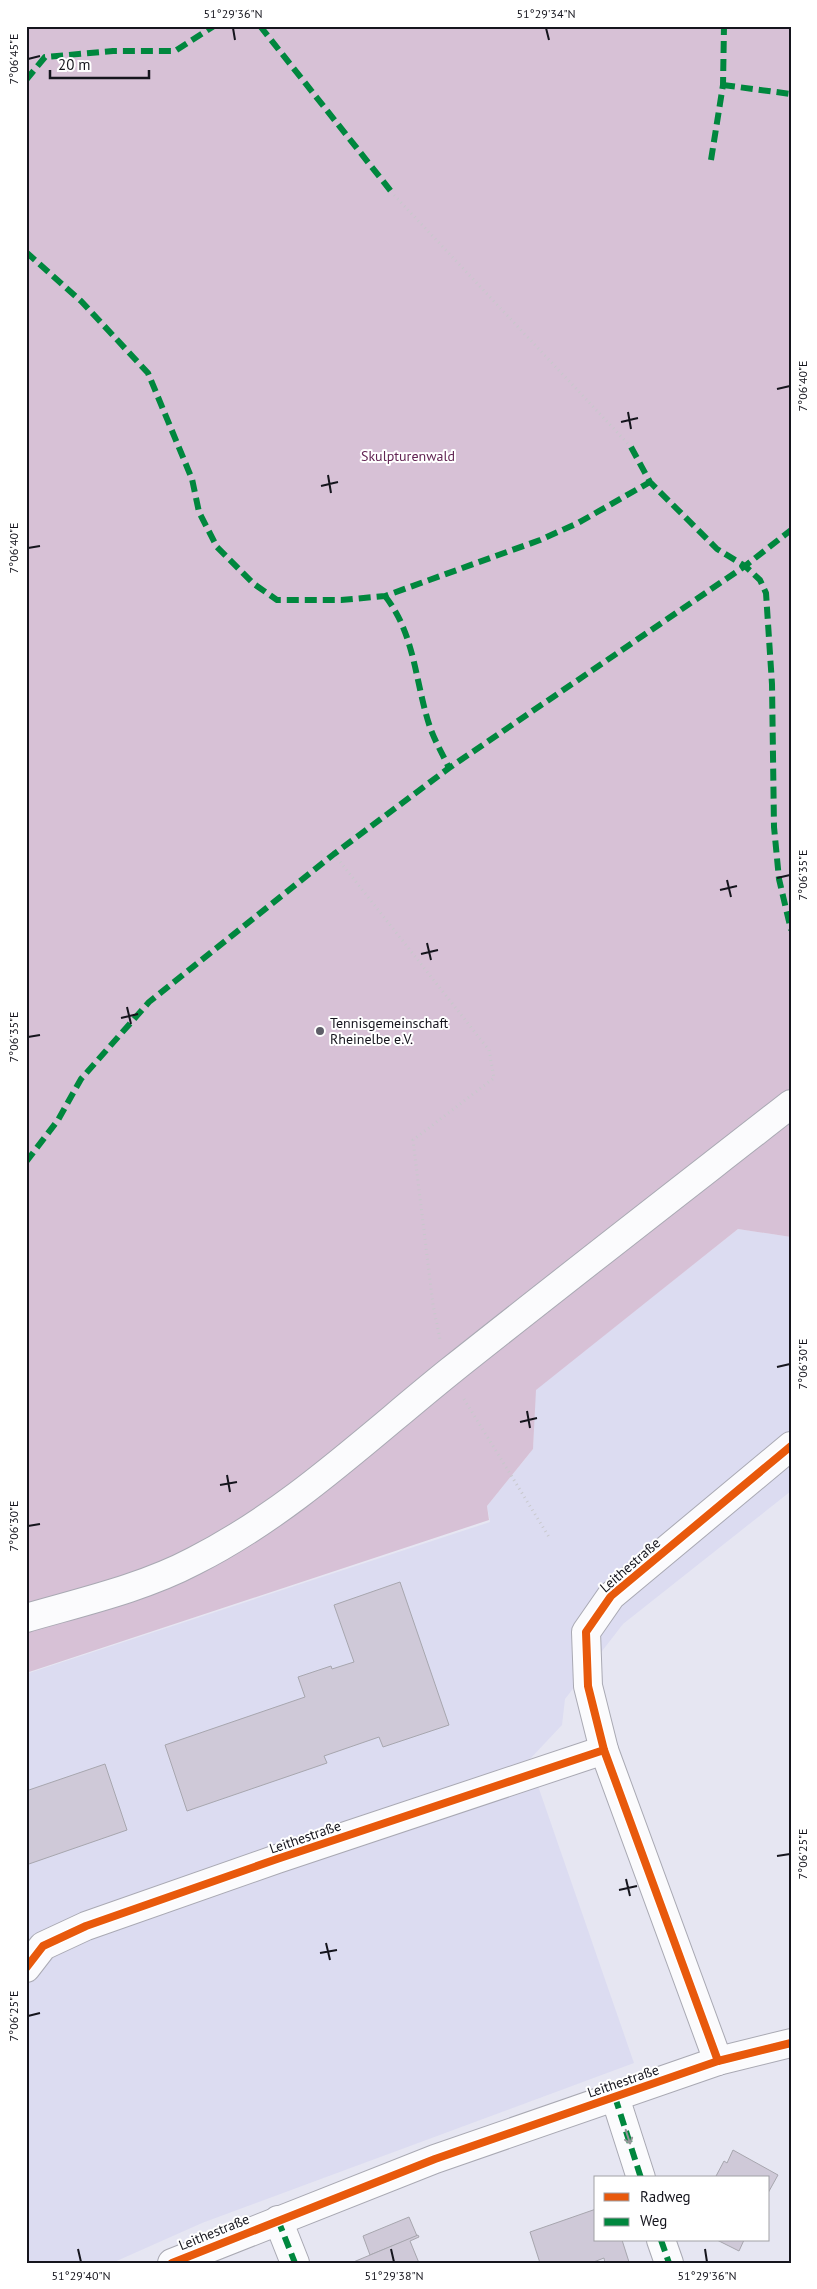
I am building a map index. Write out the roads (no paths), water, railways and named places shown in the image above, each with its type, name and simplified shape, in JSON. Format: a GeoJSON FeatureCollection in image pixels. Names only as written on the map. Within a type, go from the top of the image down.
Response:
{"type":"FeatureCollection","features":[{"type":"Feature","properties":{"kind":"street"},"geometry":{"type":"LineString","coordinates":[[26,1618],[131,1587],[193,1562],[250,1528],[319,1480],[448,1374],[791,1104]]}},
{"type":"Feature","properties":{"kind":"street","name":"Leithestraße"},"geometry":{"type":"LineString","coordinates":[[718,2061],[604,1750],[588,1686],[586,1632],[611,1596],[791,1446]]}},
{"type":"Feature","properties":{"kind":"street","name":"Leithestraße"},"geometry":{"type":"LineString","coordinates":[[26,1968],[42,1946],[86,1926],[277,1859],[604,1750]]}},
{"type":"Feature","properties":{"kind":"street","name":"Leithestraße"},"geometry":{"type":"LineString","coordinates":[[172,2263],[435,2160],[718,2061],[791,2043]]}},
{"type":"Feature","properties":{"kind":"street","name":"Leithestraße"},"geometry":{"type":"LineString","coordinates":[[614,2097],[640,2176]]}},
{"type":"Feature","properties":{"kind":"street"},"geometry":{"type":"LineString","coordinates":[[278,2220],[296,2263]]}},
{"type":"Feature","properties":{"kind":"street"},"geometry":{"type":"LineString","coordinates":[[663,2242],[669,2263]]}},
{"type":"Feature","properties":{"kind":"place","name":"Tennisgemeinschaft Rheinelbe e.V."},"geometry":{"type":"Point","coordinates":[320,1031]}},
{"type":"Feature","properties":{"kind":"park label","name":"Skulpturenwald"},"geometry":{"type":"Point","coordinates":[408,456]}}]}
